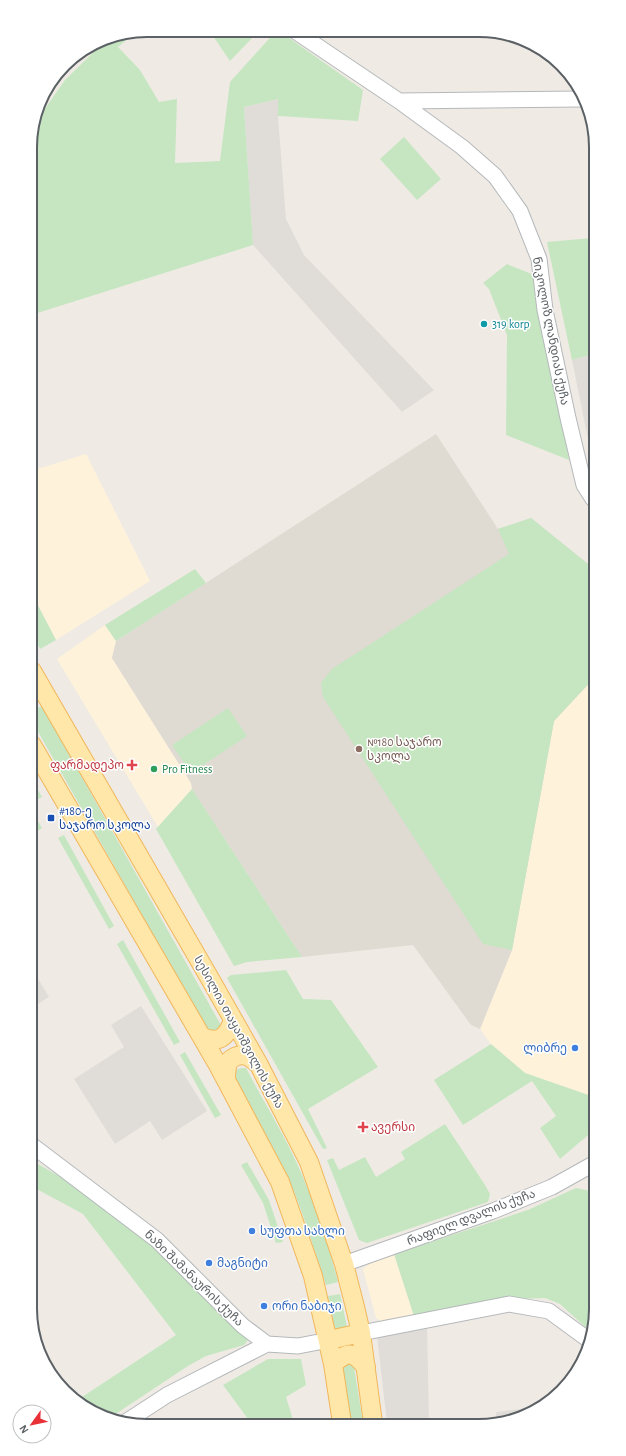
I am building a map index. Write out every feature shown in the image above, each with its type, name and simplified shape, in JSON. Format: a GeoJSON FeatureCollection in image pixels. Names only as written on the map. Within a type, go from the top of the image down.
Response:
{"type":"FeatureCollection","features":[{"type":"Feature","properties":{"kind":"main road","name":"სესილია თაყაიშვილის ქუჩა"},"geometry":{"type":"LineString","coordinates":[[37,680],[259,1065],[309,1162],[344,1264],[361,1334],[372,1419]]}},
{"type":"Feature","properties":{"kind":"main road"},"geometry":{"type":"LineString","coordinates":[[37,754],[202,1037],[280,1182],[313,1276],[329,1340],[341,1419]]}},
{"type":"Feature","properties":{"kind":"main road"},"geometry":{"type":"LineString","coordinates":[[202,1037],[211,1041],[218,1040],[229,1030],[233,1021]]}},
{"type":"Feature","properties":{"kind":"main road"},"geometry":{"type":"LineString","coordinates":[[226,1080],[226,1066],[235,1056],[242,1054],[249,1057],[259,1065]]}},
{"type":"Feature","properties":{"kind":"main road"},"geometry":{"type":"LineString","coordinates":[[329,1340],[361,1334]]}},
{"type":"Feature","properties":{"kind":"main road"},"geometry":{"type":"LineString","coordinates":[[333,1364],[341,1357],[349,1354],[356,1356],[366,1367]]}},
{"type":"Feature","properties":{"kind":"street","name":"ნიკოლოზ ლანდიას ქუჩა"},"geometry":{"type":"LineString","coordinates":[[304,37],[399,101],[462,147],[495,176],[520,211],[539,258],[545,310],[568,418],[584,485],[589,492]]}},
{"type":"Feature","properties":{"kind":"street"},"geometry":{"type":"LineString","coordinates":[[399,101],[578,99]]}},
{"type":"Feature","properties":{"kind":"street","name":"ნაზი შამანაურის ქუჩა"},"geometry":{"type":"LineString","coordinates":[[37,1149],[157,1240],[243,1326],[267,1344]]}},
{"type":"Feature","properties":{"kind":"street","name":"რაფიელ დვალის ქუჩა"},"geometry":{"type":"LineString","coordinates":[[344,1264],[493,1211],[552,1187],[589,1166]]}},
{"type":"Feature","properties":{"kind":"street"},"geometry":{"type":"LineString","coordinates":[[361,1334],[509,1304],[549,1311],[585,1337]]}},
{"type":"Feature","properties":{"kind":"street"},"geometry":{"type":"LineString","coordinates":[[132,1418],[167,1395],[267,1344],[298,1346],[329,1340]]}},
{"type":"Feature","properties":{"kind":"shaded area"},"geometry":{"type":"Polygon","coordinates":[[[278,99],[286,219],[304,255],[434,390],[402,412],[253,245],[244,107],[278,99]]]}},
{"type":"Feature","properties":{"kind":"shaded area"},"geometry":{"type":"Polygon","coordinates":[[[589,355],[589,444],[572,360],[589,355]]]}},
{"type":"Feature","properties":{"kind":"shaded area","name":"№180 საჯარო სკოლა"},"geometry":{"type":"Polygon","coordinates":[[[436,434],[498,529],[531,518],[589,565],[589,683],[554,721],[512,950],[480,1029],[471,1025],[413,945],[302,957],[192,789],[191,783],[112,658],[116,641],[436,434]]]}},
{"type":"Feature","properties":{"kind":"shaded area"},"geometry":{"type":"Polygon","coordinates":[[[86,454],[150,581],[56,640],[37,604],[37,469],[86,454]]]}},
{"type":"Feature","properties":{"kind":"shaded area"},"geometry":{"type":"Polygon","coordinates":[[[105,625],[116,641],[112,658],[191,783],[192,789],[158,827],[57,659],[105,625]]]}},
{"type":"Feature","properties":{"kind":"shaded area"},"geometry":{"type":"Polygon","coordinates":[[[589,683],[589,1095],[525,1073],[491,1044],[480,1029],[512,950],[554,721],[589,683]]]}},
{"type":"Feature","properties":{"kind":"shaded area"},"geometry":{"type":"Polygon","coordinates":[[[37,977],[49,997],[37,1004],[37,977]]]}},
{"type":"Feature","properties":{"kind":"shaded area"},"geometry":{"type":"Polygon","coordinates":[[[141,1006],[207,1111],[162,1140],[150,1121],[115,1144],[74,1079],[124,1047],[111,1025],[141,1006]]]}},
{"type":"Feature","properties":{"kind":"shaded area"},"geometry":{"type":"Polygon","coordinates":[[[394,1254],[414,1316],[382,1322],[376,1318],[363,1269],[370,1263],[394,1254]]]}},
{"type":"Feature","properties":{"kind":"shaded area"},"geometry":{"type":"Polygon","coordinates":[[[427,1324],[429,1419],[387,1419],[377,1336],[427,1324]]]}},
{"type":"Feature","properties":{"kind":"shaded area"},"geometry":{"type":"Polygon","coordinates":[[[527,1408],[496,1417],[496,1412],[527,1408]]]}},
{"type":"Feature","properties":{"kind":"green space"},"geometry":{"type":"Polygon","coordinates":[[[214,37],[253,37],[230,61],[214,37]]]}},
{"type":"Feature","properties":{"kind":"green space"},"geometry":{"type":"Polygon","coordinates":[[[271,37],[288,37],[363,90],[358,121],[278,116],[278,99],[244,107],[253,245],[37,313],[37,140],[43,111],[65,80],[96,50],[112,43],[127,39],[118,47],[140,70],[159,102],[177,99],[175,163],[220,161],[230,82],[271,37]]]}},
{"type":"Feature","properties":{"kind":"green space"},"geometry":{"type":"Polygon","coordinates":[[[404,137],[441,179],[417,200],[380,159],[404,137]]]}},
{"type":"Feature","properties":{"kind":"green space"},"geometry":{"type":"Polygon","coordinates":[[[589,238],[589,355],[572,360],[547,242],[589,238]]]}},
{"type":"Feature","properties":{"kind":"green space"},"geometry":{"type":"Polygon","coordinates":[[[507,264],[534,275],[569,460],[506,435],[507,335],[489,289],[483,283],[507,264]]]}},
{"type":"Feature","properties":{"kind":"green space"},"geometry":{"type":"Polygon","coordinates":[[[531,518],[589,565],[589,683],[554,721],[512,950],[483,944],[323,697],[321,683],[332,669],[509,554],[498,529],[531,518]]]}},
{"type":"Feature","properties":{"kind":"green space"},"geometry":{"type":"Polygon","coordinates":[[[195,569],[206,583],[116,641],[105,625],[195,569]]]}},
{"type":"Feature","properties":{"kind":"green space"},"geometry":{"type":"Polygon","coordinates":[[[37,604],[56,640],[40,649],[37,643],[37,604]]]}},
{"type":"Feature","properties":{"kind":"green space"},"geometry":{"type":"Polygon","coordinates":[[[42,706],[222,1027],[209,1034],[37,730],[37,708],[42,706]]]}},
{"type":"Feature","properties":{"kind":"green space"},"geometry":{"type":"Polygon","coordinates":[[[228,708],[247,736],[191,773],[172,745],[228,708]]]}},
{"type":"Feature","properties":{"kind":"green space"},"geometry":{"type":"Polygon","coordinates":[[[37,788],[42,797],[37,800],[37,788]]]}},
{"type":"Feature","properties":{"kind":"green space"},"geometry":{"type":"Polygon","coordinates":[[[192,789],[302,957],[247,962],[234,966],[156,829],[192,789]]]}},
{"type":"Feature","properties":{"kind":"green space"},"geometry":{"type":"Polygon","coordinates":[[[37,820],[42,828],[37,832],[37,820]]]}},
{"type":"Feature","properties":{"kind":"green space"},"geometry":{"type":"Polygon","coordinates":[[[64,835],[114,926],[109,929],[58,838],[64,835]]]}},
{"type":"Feature","properties":{"kind":"green space"},"geometry":{"type":"Polygon","coordinates":[[[123,940],[180,1042],[174,1045],[117,944],[123,940]]]}},
{"type":"Feature","properties":{"kind":"green space"},"geometry":{"type":"Polygon","coordinates":[[[286,970],[303,999],[331,1000],[378,1067],[308,1109],[327,1148],[323,1149],[227,978],[231,975],[286,970]]]}},
{"type":"Feature","properties":{"kind":"green space"},"geometry":{"type":"Polygon","coordinates":[[[491,1044],[525,1073],[589,1095],[589,1134],[560,1159],[540,1128],[556,1116],[532,1081],[463,1125],[434,1080],[491,1044]]]}},
{"type":"Feature","properties":{"kind":"green space"},"geometry":{"type":"Polygon","coordinates":[[[185,1052],[221,1115],[215,1118],[180,1055],[185,1052]]]}},
{"type":"Feature","properties":{"kind":"green space"},"geometry":{"type":"Polygon","coordinates":[[[241,1068],[246,1068],[298,1165],[317,1214],[338,1282],[326,1285],[289,1180],[269,1141],[233,1078],[234,1071],[241,1068]]]}},
{"type":"Feature","properties":{"kind":"green space"},"geometry":{"type":"Polygon","coordinates":[[[445,1124],[490,1194],[488,1202],[367,1243],[359,1240],[327,1160],[333,1158],[339,1170],[365,1157],[376,1177],[405,1159],[401,1152],[445,1124]]]}},
{"type":"Feature","properties":{"kind":"green space"},"geometry":{"type":"Polygon","coordinates":[[[247,1162],[269,1200],[283,1242],[276,1243],[263,1203],[241,1165],[247,1162]]]}},
{"type":"Feature","properties":{"kind":"green space"},"geometry":{"type":"Polygon","coordinates":[[[37,1163],[111,1207],[142,1234],[248,1340],[244,1345],[206,1356],[188,1366],[116,1414],[99,1408],[82,1397],[176,1335],[83,1214],[37,1189],[37,1163]]]}},
{"type":"Feature","properties":{"kind":"green space"},"geometry":{"type":"Polygon","coordinates":[[[576,1188],[589,1191],[589,1316],[587,1329],[560,1304],[545,1298],[491,1300],[414,1316],[394,1254],[528,1210],[576,1188]]]}},
{"type":"Feature","properties":{"kind":"green space"},"geometry":{"type":"Polygon","coordinates":[[[340,1294],[347,1327],[344,1331],[335,1332],[328,1296],[340,1294]]]}},
{"type":"Feature","properties":{"kind":"green space"},"geometry":{"type":"Polygon","coordinates":[[[268,1359],[301,1359],[306,1385],[286,1397],[293,1419],[248,1419],[223,1385],[268,1359]]]}},
{"type":"Feature","properties":{"kind":"green space"},"geometry":{"type":"Polygon","coordinates":[[[346,1364],[352,1364],[354,1367],[362,1419],[350,1419],[342,1368],[346,1364]]]}},
{"type":"Feature","properties":{"kind":"place","name":"319 korp"},"geometry":{"type":"Point","coordinates":[484,324]}},
{"type":"Feature","properties":{"kind":"place","name":"№180 საჯარო სკოლა"},"geometry":{"type":"Point","coordinates":[359,749]}},
{"type":"Feature","properties":{"kind":"place","name":"ფარმადეპო"},"geometry":{"type":"Point","coordinates":[132,765]}},
{"type":"Feature","properties":{"kind":"place","name":"Pro Fitness"},"geometry":{"type":"Point","coordinates":[154,769]}},
{"type":"Feature","properties":{"kind":"place","name":"#180-ე საჯარო სკოლა"},"geometry":{"type":"Point","coordinates":[51,818]}},
{"type":"Feature","properties":{"kind":"place","name":"ლიბრე"},"geometry":{"type":"Point","coordinates":[575,1048]}},
{"type":"Feature","properties":{"kind":"place","name":"ავერსი"},"geometry":{"type":"Point","coordinates":[363,1127]}},
{"type":"Feature","properties":{"kind":"place","name":"სუფთა სახლი"},"geometry":{"type":"Point","coordinates":[252,1231]}},
{"type":"Feature","properties":{"kind":"place","name":"მაგნიტი"},"geometry":{"type":"Point","coordinates":[209,1263]}},
{"type":"Feature","properties":{"kind":"place","name":"ორი ნაბიჯი"},"geometry":{"type":"Point","coordinates":[264,1306]}}]}
